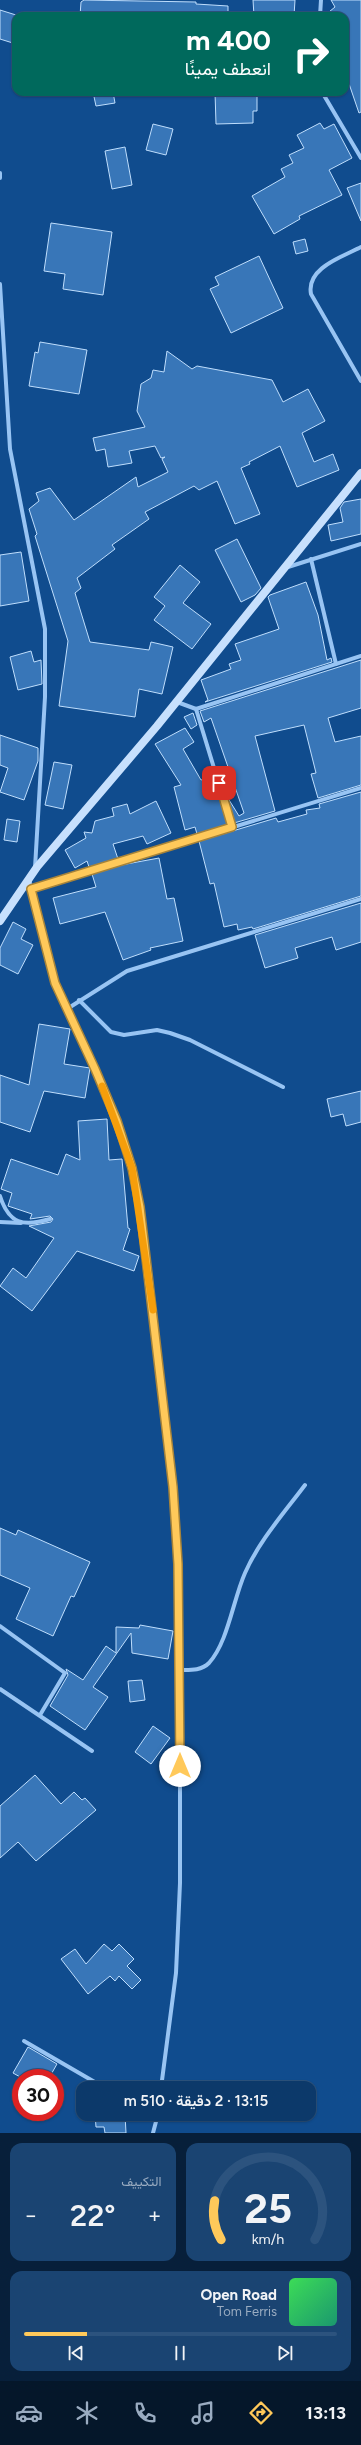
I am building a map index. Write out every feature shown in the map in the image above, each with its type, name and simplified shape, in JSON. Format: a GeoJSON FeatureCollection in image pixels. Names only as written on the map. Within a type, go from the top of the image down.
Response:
{"type":"FeatureCollection","features":[{"type":"Feature","properties":{"kind":"street"},"geometry":{"type":"LineString","coordinates":[[320,12],[321,0]]}},
{"type":"Feature","properties":{"kind":"street"},"geometry":{"type":"LineString","coordinates":[[324,96],[360,156]]}},
{"type":"Feature","properties":{"kind":"street"},"geometry":{"type":"LineString","coordinates":[[0,173],[0,178]]}},
{"type":"Feature","properties":{"kind":"street"},"geometry":{"type":"LineString","coordinates":[[361,247],[321,269],[312,277],[309,284],[311,294],[361,381]]}},
{"type":"Feature","properties":{"kind":"street"},"geometry":{"type":"LineString","coordinates":[[0,284],[10,449],[45,629],[45,705],[35,871]]}},
{"type":"Feature","properties":{"kind":"street"},"geometry":{"type":"LineString","coordinates":[[0,921],[35,871],[176,702],[361,473]]}},
{"type":"Feature","properties":{"kind":"street"},"geometry":{"type":"LineString","coordinates":[[283,568],[361,544]]}},
{"type":"Feature","properties":{"kind":"street"},"geometry":{"type":"LineString","coordinates":[[311,560],[336,664]]}},
{"type":"Feature","properties":{"kind":"street"},"geometry":{"type":"LineString","coordinates":[[176,702],[196,709],[361,656]]}},
{"type":"Feature","properties":{"kind":"street"},"geometry":{"type":"LineString","coordinates":[[196,709],[232,827]]}},
{"type":"Feature","properties":{"kind":"street"},"geometry":{"type":"LineString","coordinates":[[31,889],[361,788]]}},
{"type":"Feature","properties":{"kind":"street"},"geometry":{"type":"LineString","coordinates":[[29,879],[55,983],[117,1121],[132,1168],[140,1207],[173,1487],[178,1564],[180,1670],[180,1882],[176,1973],[162,2081]]}},
{"type":"Feature","properties":{"kind":"street"},"geometry":{"type":"LineString","coordinates":[[67,1008],[127,971],[361,898]]}},
{"type":"Feature","properties":{"kind":"street"},"geometry":{"type":"LineString","coordinates":[[79,1000],[112,1032],[124,1035],[157,1030],[170,1033],[190,1040],[283,1087]]}},
{"type":"Feature","properties":{"kind":"street"},"geometry":{"type":"LineString","coordinates":[[0,1196],[4,1210],[13,1219],[23,1223]]}},
{"type":"Feature","properties":{"kind":"street"},"geometry":{"type":"LineString","coordinates":[[0,1222],[33,1224],[50,1219]]}},
{"type":"Feature","properties":{"kind":"street"},"geometry":{"type":"LineString","coordinates":[[180,1670],[197,1670],[208,1664],[218,1648],[245,1573],[260,1546],[305,1485]]}},
{"type":"Feature","properties":{"kind":"street"},"geometry":{"type":"LineString","coordinates":[[0,1626],[66,1673],[40,1715]]}},
{"type":"Feature","properties":{"kind":"street"},"geometry":{"type":"LineString","coordinates":[[0,1689],[92,1751]]}},
{"type":"Feature","properties":{"kind":"street"},"geometry":{"type":"LineString","coordinates":[[24,2041],[93,2081]]}},
{"type":"Feature","properties":{"kind":"street"},"geometry":{"type":"LineString","coordinates":[[154,2133],[156,2121]]}},
{"type":"Feature","properties":{"kind":"building"},"geometry":{"type":"Polygon","coordinates":[[[84,0],[196,2],[196,4],[228,6],[228,12],[80,12],[81,2],[84,0]]]}},
{"type":"Feature","properties":{"kind":"building"},"geometry":{"type":"Polygon","coordinates":[[[253,0],[295,0],[294,12],[254,12],[253,0]]]}},
{"type":"Feature","properties":{"kind":"building"},"geometry":{"type":"Polygon","coordinates":[[[331,0],[361,0],[361,112],[359,113],[349,84],[349,12],[329,12],[335,7],[331,0]]]}},
{"type":"Feature","properties":{"kind":"building"},"geometry":{"type":"Polygon","coordinates":[[[0,10],[12,14],[12,43],[0,39],[0,10]]]}},
{"type":"Feature","properties":{"kind":"building"},"geometry":{"type":"Polygon","coordinates":[[[94,96],[114,96],[115,103],[96,106],[94,96]]]}},
{"type":"Feature","properties":{"kind":"building"},"geometry":{"type":"Polygon","coordinates":[[[215,96],[257,96],[257,111],[253,111],[253,123],[216,124],[215,96]]]}},
{"type":"Feature","properties":{"kind":"building"},"geometry":{"type":"Polygon","coordinates":[[[320,123],[324,129],[334,124],[352,158],[329,170],[342,195],[299,216],[300,219],[274,234],[252,196],[285,177],[281,169],[293,163],[289,155],[304,148],[297,135],[320,123]]]}},
{"type":"Feature","properties":{"kind":"building"},"geometry":{"type":"Polygon","coordinates":[[[153,124],[173,129],[166,155],[146,150],[153,124]]]}},
{"type":"Feature","properties":{"kind":"building"},"geometry":{"type":"Polygon","coordinates":[[[125,147],[132,185],[112,189],[105,151],[125,147]]]}},
{"type":"Feature","properties":{"kind":"building"},"geometry":{"type":"Polygon","coordinates":[[[361,183],[361,221],[347,188],[361,183]]]}},
{"type":"Feature","properties":{"kind":"building"},"geometry":{"type":"Polygon","coordinates":[[[51,223],[112,232],[103,295],[63,289],[65,274],[44,271],[51,223]]]}},
{"type":"Feature","properties":{"kind":"building"},"geometry":{"type":"Polygon","coordinates":[[[305,239],[308,251],[296,254],[293,242],[305,239]]]}},
{"type":"Feature","properties":{"kind":"building"},"geometry":{"type":"Polygon","coordinates":[[[259,256],[283,308],[231,333],[210,289],[219,285],[215,277],[259,256]]]}},
{"type":"Feature","properties":{"kind":"building"},"geometry":{"type":"Polygon","coordinates":[[[40,342],[87,350],[79,394],[29,386],[35,352],[38,353],[40,342]]]}},
{"type":"Feature","properties":{"kind":"building"},"geometry":{"type":"Polygon","coordinates":[[[167,351],[192,369],[197,366],[272,380],[283,402],[308,389],[325,421],[302,433],[314,462],[333,454],[339,470],[297,487],[280,446],[249,462],[250,464],[241,468],[260,514],[235,524],[217,481],[199,490],[194,486],[145,512],[149,519],[112,545],[115,549],[77,578],[81,588],[75,593],[90,642],[149,650],[151,642],[173,647],[162,694],[139,689],[135,717],[59,706],[68,641],[35,536],[37,534],[29,509],[39,501],[36,493],[50,488],[74,520],[136,477],[138,487],[168,472],[162,459],[165,457],[161,458],[155,446],[129,451],[132,463],[108,467],[105,449],[96,451],[93,438],[145,427],[137,411],[141,384],[151,378],[153,370],[164,372],[167,351]]]}},
{"type":"Feature","properties":{"kind":"building"},"geometry":{"type":"Polygon","coordinates":[[[361,499],[361,534],[331,541],[328,525],[343,522],[340,508],[344,502],[361,499]]]}},
{"type":"Feature","properties":{"kind":"building"},"geometry":{"type":"Polygon","coordinates":[[[237,539],[261,588],[255,595],[241,602],[215,550],[237,539]]]}},
{"type":"Feature","properties":{"kind":"building"},"geometry":{"type":"Polygon","coordinates":[[[21,552],[29,601],[0,606],[0,555],[21,552]]]}},
{"type":"Feature","properties":{"kind":"building"},"geometry":{"type":"Polygon","coordinates":[[[180,565],[200,582],[183,603],[211,624],[192,649],[154,620],[165,606],[154,597],[180,565]]]}},
{"type":"Feature","properties":{"kind":"building"},"geometry":{"type":"Polygon","coordinates":[[[306,582],[318,615],[327,660],[331,658],[332,662],[205,702],[208,700],[201,680],[231,669],[229,664],[241,660],[235,644],[279,629],[268,597],[306,582]]]}},
{"type":"Feature","properties":{"kind":"building"},"geometry":{"type":"Polygon","coordinates":[[[31,651],[34,662],[41,660],[42,684],[18,690],[10,657],[31,651]]]}},
{"type":"Feature","properties":{"kind":"building"},"geometry":{"type":"Polygon","coordinates":[[[361,660],[361,708],[328,718],[335,742],[361,736],[361,785],[318,798],[311,774],[316,773],[304,725],[255,736],[275,811],[234,823],[226,795],[239,816],[244,813],[211,718],[204,722],[200,711],[361,660]]]}},
{"type":"Feature","properties":{"kind":"building"},"geometry":{"type":"Polygon","coordinates":[[[193,713],[197,725],[191,729],[184,717],[193,713]]]}},
{"type":"Feature","properties":{"kind":"building"},"geometry":{"type":"Polygon","coordinates":[[[185,728],[194,742],[183,749],[201,780],[213,777],[228,825],[197,834],[195,827],[185,830],[174,787],[181,785],[155,744],[185,728]]]}},
{"type":"Feature","properties":{"kind":"building"},"geometry":{"type":"Polygon","coordinates":[[[0,735],[38,748],[38,761],[24,800],[0,792],[8,768],[0,765],[0,735]]]}},
{"type":"Feature","properties":{"kind":"building"},"geometry":{"type":"Polygon","coordinates":[[[54,762],[72,765],[63,809],[45,805],[54,762]]]}},
{"type":"Feature","properties":{"kind":"building"},"geometry":{"type":"Polygon","coordinates":[[[361,792],[361,896],[253,929],[252,927],[238,930],[237,924],[224,927],[214,883],[210,884],[199,841],[276,818],[278,822],[307,814],[306,810],[320,808],[319,804],[361,792]]]}},
{"type":"Feature","properties":{"kind":"building"},"geometry":{"type":"Polygon","coordinates":[[[156,801],[171,833],[147,844],[143,836],[113,844],[118,859],[89,867],[87,861],[75,868],[65,850],[86,838],[84,832],[92,833],[95,821],[114,816],[112,808],[127,804],[130,814],[156,801]]]}},
{"type":"Feature","properties":{"kind":"building"},"geometry":{"type":"Polygon","coordinates":[[[7,819],[20,821],[17,842],[4,840],[7,819]]]}},
{"type":"Feature","properties":{"kind":"building"},"geometry":{"type":"Polygon","coordinates":[[[159,858],[167,899],[174,898],[183,941],[150,948],[151,950],[123,960],[105,912],[60,924],[53,898],[96,887],[92,874],[121,865],[159,858]]]}},
{"type":"Feature","properties":{"kind":"building"},"geometry":{"type":"Polygon","coordinates":[[[361,903],[361,942],[336,950],[332,937],[295,948],[298,958],[265,968],[255,935],[361,903]]]}},
{"type":"Feature","properties":{"kind":"building"},"geometry":{"type":"Polygon","coordinates":[[[13,922],[26,929],[21,939],[33,945],[18,974],[0,965],[0,948],[13,922]]]}},
{"type":"Feature","properties":{"kind":"building"},"geometry":{"type":"Polygon","coordinates":[[[39,1024],[70,1029],[64,1064],[90,1068],[85,1098],[44,1091],[30,1132],[0,1122],[0,1075],[29,1085],[39,1024]]]}},
{"type":"Feature","properties":{"kind":"building"},"geometry":{"type":"Polygon","coordinates":[[[361,1091],[361,1122],[346,1126],[343,1114],[331,1117],[327,1099],[361,1091]]]}},
{"type":"Feature","properties":{"kind":"building"},"geometry":{"type":"Polygon","coordinates":[[[107,1119],[109,1160],[122,1159],[128,1228],[130,1229],[123,1250],[139,1256],[134,1271],[77,1251],[32,1311],[0,1286],[13,1268],[26,1278],[54,1238],[29,1226],[51,1222],[53,1219],[50,1216],[30,1219],[32,1214],[8,1206],[12,1193],[1,1189],[11,1159],[58,1175],[66,1154],[80,1160],[78,1121],[107,1119]]]}},
{"type":"Feature","properties":{"kind":"building"},"geometry":{"type":"Polygon","coordinates":[[[0,1528],[16,1535],[18,1530],[90,1562],[74,1597],[71,1596],[53,1636],[16,1619],[30,1588],[0,1575],[0,1528]]]}},
{"type":"Feature","properties":{"kind":"building"},"geometry":{"type":"Polygon","coordinates":[[[140,1625],[173,1631],[168,1659],[132,1653],[131,1633],[93,1687],[108,1697],[85,1730],[50,1706],[68,1675],[66,1669],[83,1680],[106,1646],[116,1653],[116,1627],[139,1628],[140,1625]]]}},
{"type":"Feature","properties":{"kind":"building"},"geometry":{"type":"Polygon","coordinates":[[[142,1680],[145,1700],[130,1702],[128,1681],[142,1680]]]}},
{"type":"Feature","properties":{"kind":"building"},"geometry":{"type":"Polygon","coordinates":[[[153,1726],[170,1738],[151,1764],[135,1752],[153,1726]]]}},
{"type":"Feature","properties":{"kind":"building"},"geometry":{"type":"Polygon","coordinates":[[[35,1775],[61,1804],[74,1792],[82,1800],[85,1798],[96,1810],[36,1861],[18,1842],[0,1858],[0,1806],[35,1775]]]}},
{"type":"Feature","properties":{"kind":"building"},"geometry":{"type":"Polygon","coordinates":[[[104,1944],[112,1951],[119,1944],[134,1959],[127,1966],[141,1980],[132,1989],[119,1976],[115,1981],[110,1976],[88,1994],[61,1959],[75,1949],[86,1964],[104,1944]]]}},
{"type":"Feature","properties":{"kind":"building"},"geometry":{"type":"Polygon","coordinates":[[[28,2047],[57,2064],[54,2069],[15,2069],[28,2047]]]}},
{"type":"Feature","properties":{"kind":"building"},"geometry":{"type":"Polygon","coordinates":[[[96,2121],[125,2121],[126,2133],[105,2133],[104,2127],[96,2127],[96,2121]]]}},
{"type":"Feature","properties":{"kind":"slow traffic"},"geometry":{"type":"LineString","coordinates":[[102,1086],[117,1121],[132,1168],[140,1207],[153,1310]]}},
{"type":"Feature","properties":{"kind":"route"},"geometry":{"type":"LineString","coordinates":[[180,1766],[178,1564],[173,1487],[162,1406],[150,1278],[140,1207],[132,1168],[117,1121],[95,1069],[55,983],[31,889],[232,827],[219,783]]}}]}
